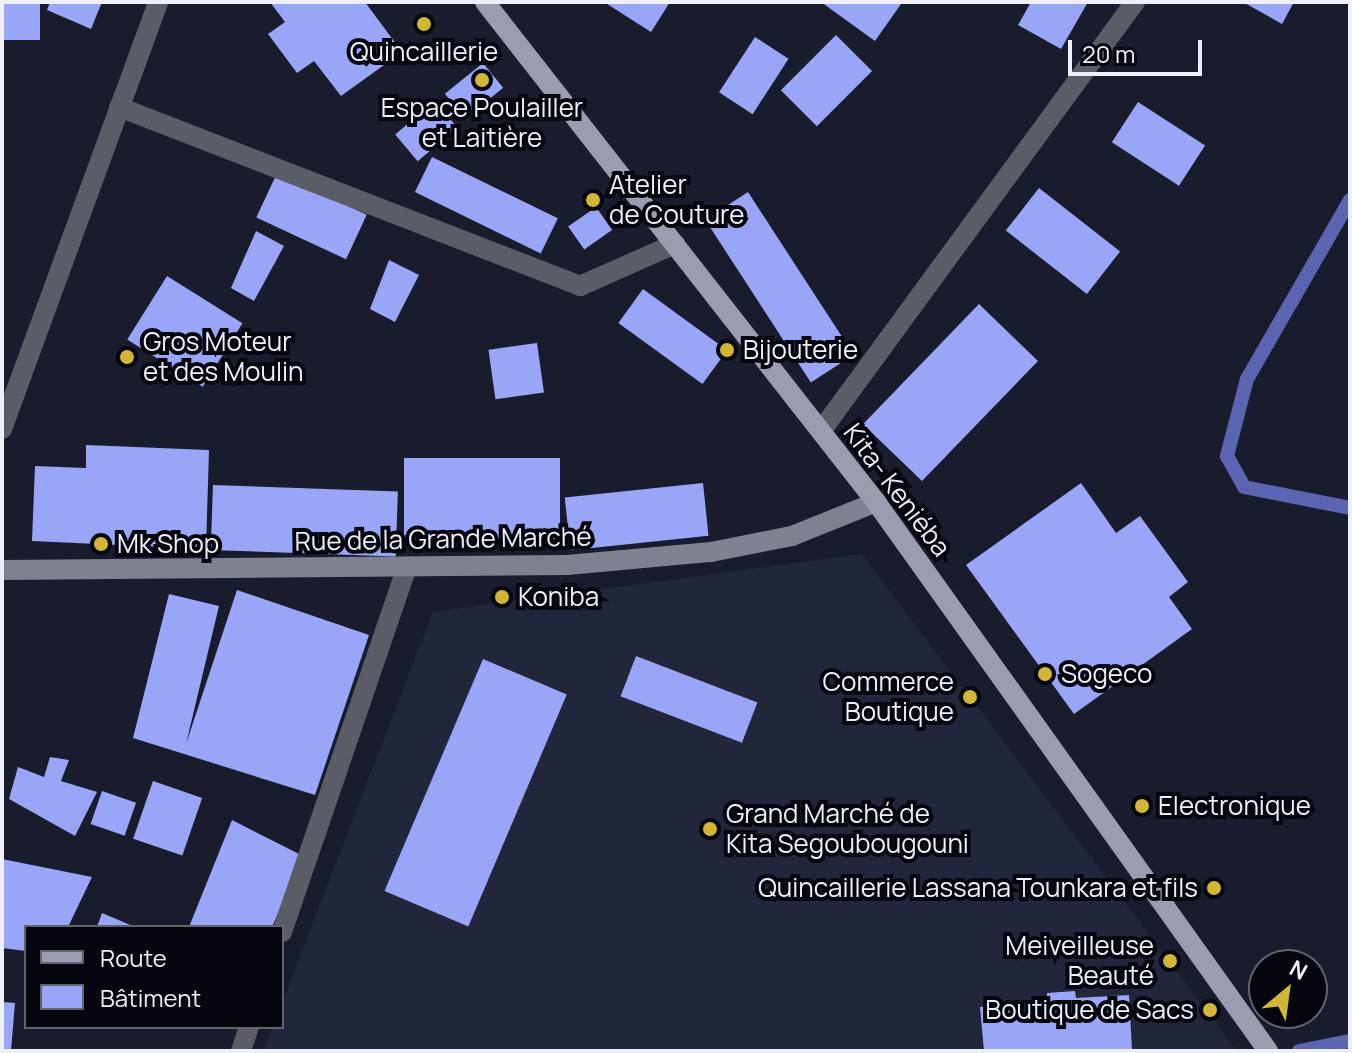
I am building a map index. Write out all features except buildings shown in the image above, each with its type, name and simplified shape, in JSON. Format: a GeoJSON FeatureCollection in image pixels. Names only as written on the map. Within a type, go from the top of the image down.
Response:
{"type":"FeatureCollection","features":[{"type":"Feature","properties":{"kind":"main road","name":"Kita- Keniéba"},"geometry":{"type":"LineString","coordinates":[[485,2],[876,502],[1268,1051]]}},
{"type":"Feature","properties":{"kind":"main road","name":"Rue de la Grande Marché"},"geometry":{"type":"LineString","coordinates":[[2,570],[567,565],[711,552],[792,536],[876,502]]}},
{"type":"Feature","properties":{"kind":"street"},"geometry":{"type":"LineString","coordinates":[[2,429],[158,2]]}},
{"type":"Feature","properties":{"kind":"street"},"geometry":{"type":"LineString","coordinates":[[821,431],[1135,2]]}},
{"type":"Feature","properties":{"kind":"street"},"geometry":{"type":"LineString","coordinates":[[119,107],[580,286],[675,244]]}},
{"type":"Feature","properties":{"kind":"street"},"geometry":{"type":"LineString","coordinates":[[284,926],[407,567]]}},
{"type":"Feature","properties":{"kind":"street"},"geometry":{"type":"LineString","coordinates":[[241,1051],[248,1029]]}},
{"type":"Feature","properties":{"kind":"shaded area","name":"Grand Marché de Kita Segoubougouni"},"geometry":{"type":"Polygon","coordinates":[[[862,554],[1237,1051],[263,1051],[272,1029],[284,1029],[284,998],[433,612],[862,554]]]}},
{"type":"Feature","properties":{"kind":"waterway"},"geometry":{"type":"LineString","coordinates":[[1350,200],[1247,379],[1227,456],[1244,487],[1350,508]]}},
{"type":"Feature","properties":{"kind":"waterway"},"geometry":{"type":"LineString","coordinates":[[1299,1051],[1350,1041]]}},
{"type":"Feature","properties":{"kind":"place","name":"Quincaillerie"},"geometry":{"type":"Point","coordinates":[424,24]}},
{"type":"Feature","properties":{"kind":"place","name":"Espace Poulailler et Laitière"},"geometry":{"type":"Point","coordinates":[482,80]}},
{"type":"Feature","properties":{"kind":"place","name":"Atelier de Couture"},"geometry":{"type":"Point","coordinates":[593,200]}},
{"type":"Feature","properties":{"kind":"place","name":"Bijouterie"},"geometry":{"type":"Point","coordinates":[727,350]}},
{"type":"Feature","properties":{"kind":"place","name":"Gros Moteur et des Moulin"},"geometry":{"type":"Point","coordinates":[127,357]}},
{"type":"Feature","properties":{"kind":"place","name":"Mk Shop"},"geometry":{"type":"Point","coordinates":[101,544]}},
{"type":"Feature","properties":{"kind":"place","name":"Koniba"},"geometry":{"type":"Point","coordinates":[502,597]}},
{"type":"Feature","properties":{"kind":"place","name":"Sogeco"},"geometry":{"type":"Point","coordinates":[1045,674]}},
{"type":"Feature","properties":{"kind":"place","name":"Commerce Boutique"},"geometry":{"type":"Point","coordinates":[970,697]}},
{"type":"Feature","properties":{"kind":"place","name":"Electronique"},"geometry":{"type":"Point","coordinates":[1142,806]}},
{"type":"Feature","properties":{"kind":"place","name":"Grand Marché de Kita Segoubougouni"},"geometry":{"type":"Point","coordinates":[710,829]}},
{"type":"Feature","properties":{"kind":"place","name":"Quincaillerie Lassana Tounkara et fils"},"geometry":{"type":"Point","coordinates":[1214,888]}},
{"type":"Feature","properties":{"kind":"place","name":"Meiveilleuse Beauté"},"geometry":{"type":"Point","coordinates":[1170,961]}},
{"type":"Feature","properties":{"kind":"place","name":"Boutique de Sacs"},"geometry":{"type":"Point","coordinates":[1210,1010]}}]}
